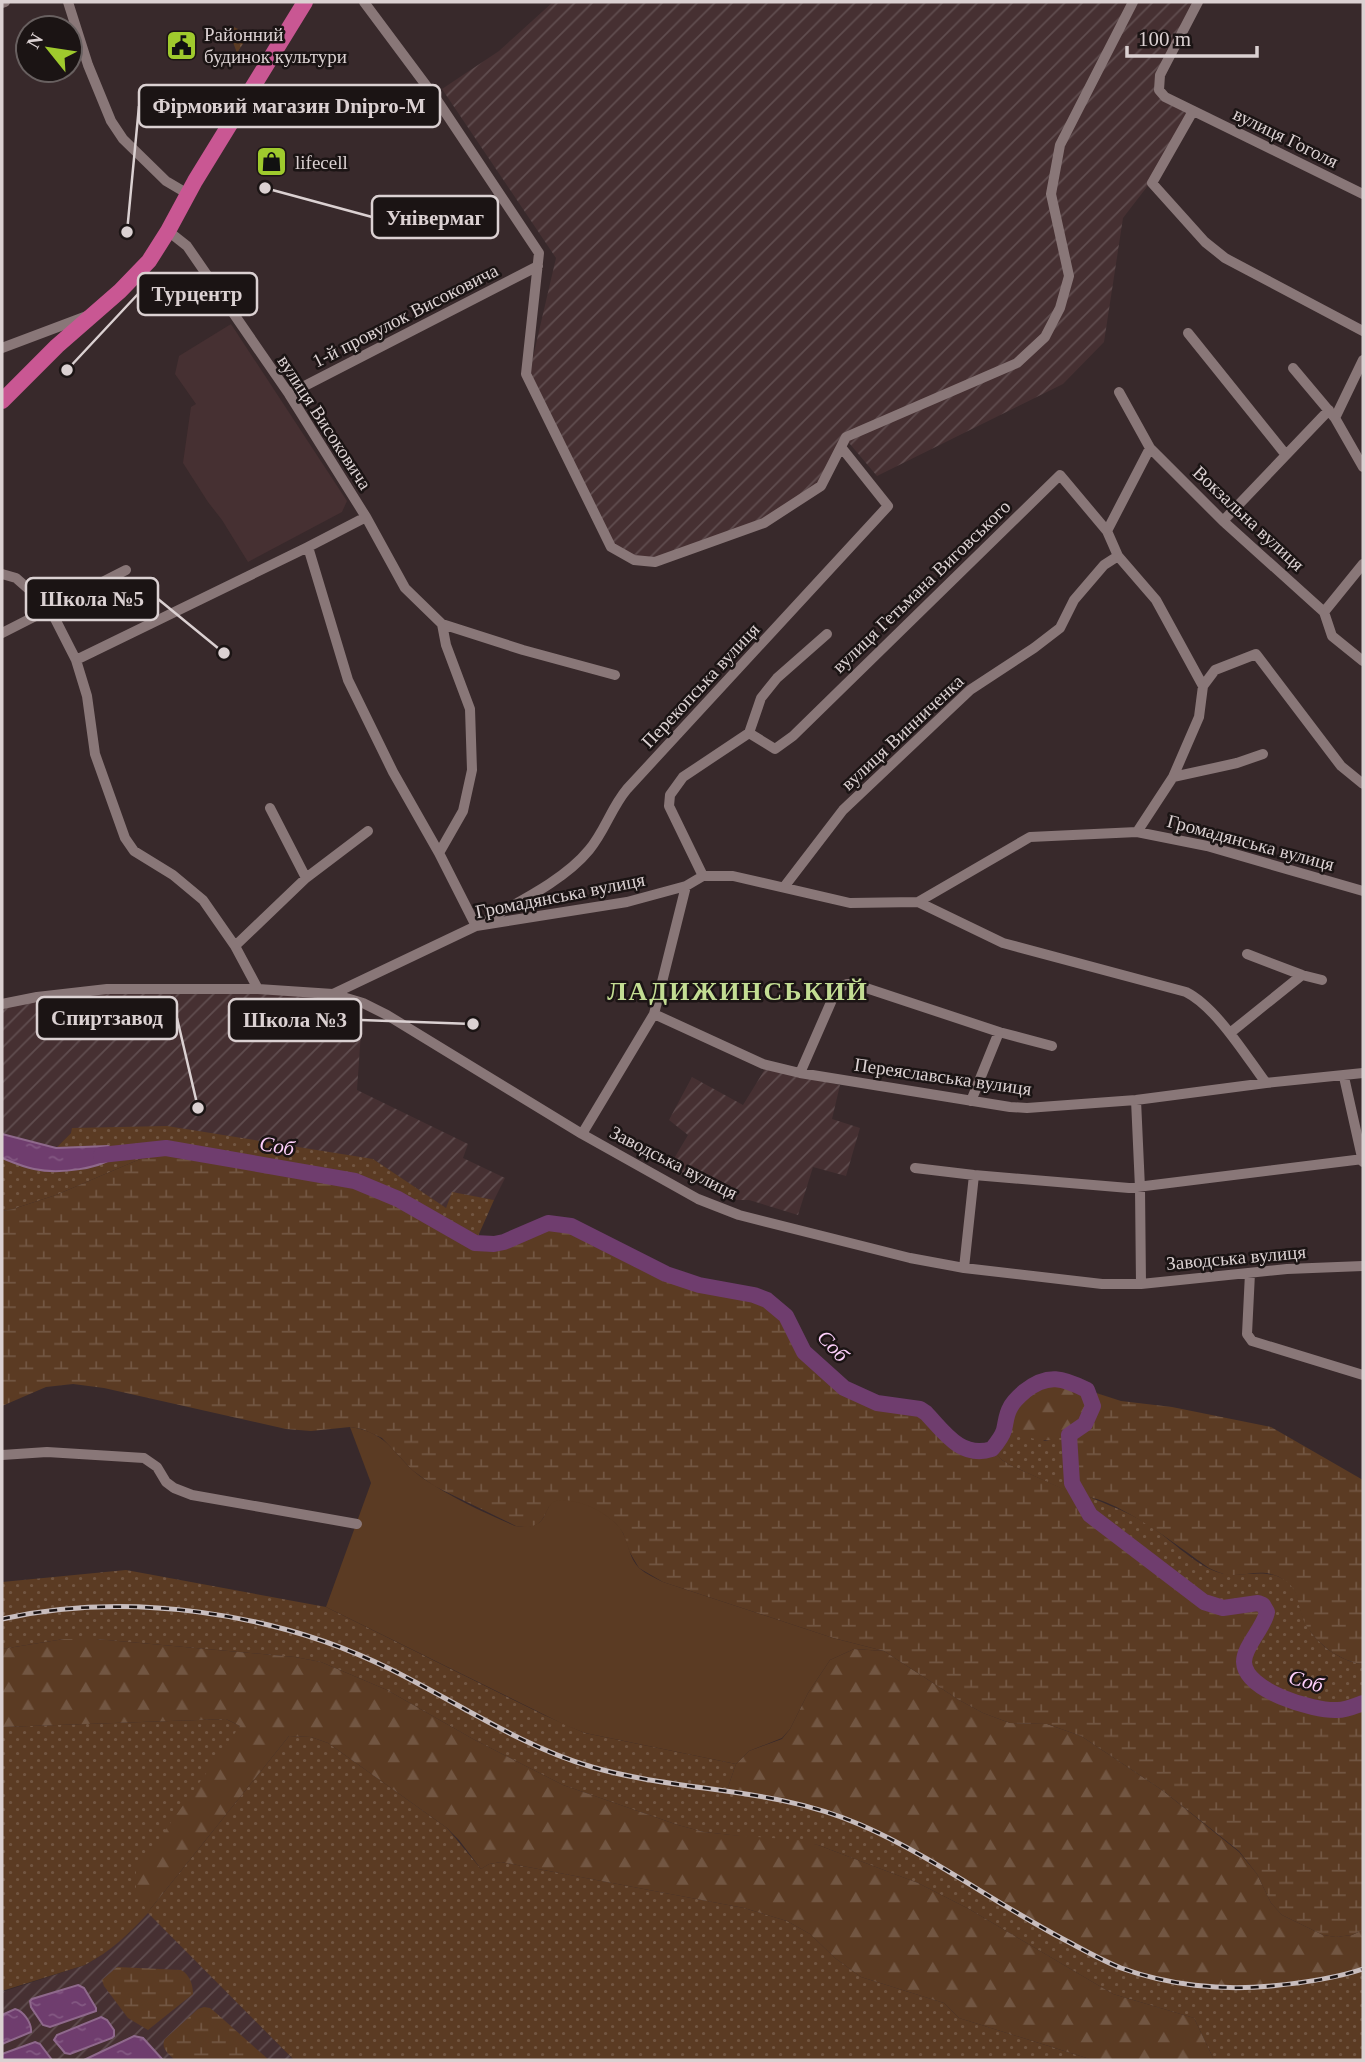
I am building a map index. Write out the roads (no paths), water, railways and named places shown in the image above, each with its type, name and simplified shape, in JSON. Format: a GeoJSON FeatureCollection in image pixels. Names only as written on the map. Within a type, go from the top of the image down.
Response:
{"type":"FeatureCollection","features":[{"type":"Feature","properties":{"kind":"highway"},"geometry":{"type":"LineString","coordinates":[[2,401],[149,261],[305,2]]}},
{"type":"Feature","properties":{"kind":"street"},"geometry":{"type":"LineString","coordinates":[[68,2],[92,77],[111,121],[123,139],[166,181],[188,194]]}},
{"type":"Feature","properties":{"kind":"street"},"geometry":{"type":"LineString","coordinates":[[364,2],[437,100],[539,253],[526,374],[611,547],[634,560],[655,562],[764,523],[821,486],[846,437],[1017,363],[1045,337],[1060,308],[1069,276],[1051,194],[1060,145],[1133,2]]}},
{"type":"Feature","properties":{"kind":"street","name":"вулиця Гоголя"},"geometry":{"type":"LineString","coordinates":[[1198,2],[1160,75],[1159,90],[1166,97],[1193,111],[1363,194]]}},
{"type":"Feature","properties":{"kind":"street"},"geometry":{"type":"LineString","coordinates":[[1193,111],[1152,183],[1205,242],[1225,258],[1363,331]]}},
{"type":"Feature","properties":{"kind":"street","name":"вулиця Високовича"},"geometry":{"type":"LineString","coordinates":[[76,660],[366,517],[289,394],[187,246],[168,231]]}},
{"type":"Feature","properties":{"kind":"street","name":"1-й провулок Високовича"},"geometry":{"type":"LineString","coordinates":[[289,394],[538,266]]}},
{"type":"Feature","properties":{"kind":"street"},"geometry":{"type":"LineString","coordinates":[[2,348],[96,312]]}},
{"type":"Feature","properties":{"kind":"street"},"geometry":{"type":"LineString","coordinates":[[1188,333],[1286,456]]}},
{"type":"Feature","properties":{"kind":"street"},"geometry":{"type":"LineString","coordinates":[[41,334],[51,336],[57,346]]}},
{"type":"Feature","properties":{"kind":"street"},"geometry":{"type":"LineString","coordinates":[[1223,521],[1286,456],[1332,414],[1363,360]]}},
{"type":"Feature","properties":{"kind":"street"},"geometry":{"type":"LineString","coordinates":[[1293,368],[1332,414],[1363,467]]}},
{"type":"Feature","properties":{"kind":"street","name":"Вокзальна вулиця"},"geometry":{"type":"LineString","coordinates":[[1119,392],[1150,448],[1223,521],[1324,612],[1332,636],[1363,661]]}},
{"type":"Feature","properties":{"kind":"street","name":"Перекопська вулиця"},"geometry":{"type":"LineString","coordinates":[[476,926],[576,865],[599,837],[618,800],[627,789],[888,506],[841,447]]}},
{"type":"Feature","properties":{"kind":"street"},"geometry":{"type":"LineString","coordinates":[[1150,448],[1107,531],[1118,556],[1156,600],[1202,686]]}},
{"type":"Feature","properties":{"kind":"street","name":"вулиця Гетьмана Виговського"},"geometry":{"type":"LineString","coordinates":[[749,733],[775,749],[793,736],[1060,475],[1107,531]]}},
{"type":"Feature","properties":{"kind":"street"},"geometry":{"type":"LineString","coordinates":[[366,517],[405,588],[442,624],[523,650],[615,674]]}},
{"type":"Feature","properties":{"kind":"street"},"geometry":{"type":"LineString","coordinates":[[308,547],[348,680],[393,772],[476,926]]}},
{"type":"Feature","properties":{"kind":"street","name":"вулиця Винниченка"},"geometry":{"type":"LineString","coordinates":[[784,887],[844,810],[970,690],[1060,628],[1074,600],[1104,565],[1118,556]]}},
{"type":"Feature","properties":{"kind":"street"},"geometry":{"type":"LineString","coordinates":[[1324,612],[1363,564]]}},
{"type":"Feature","properties":{"kind":"street"},"geometry":{"type":"LineString","coordinates":[[2,633],[125,570]]}},
{"type":"Feature","properties":{"kind":"street"},"geometry":{"type":"LineString","coordinates":[[2,574],[16,578],[49,607],[76,660],[87,696],[94,754],[125,838],[134,851],[173,875],[203,900],[235,946],[258,989]]}},
{"type":"Feature","properties":{"kind":"street"},"geometry":{"type":"LineString","coordinates":[[439,853],[463,811],[472,771],[470,709],[446,645],[442,624]]}},
{"type":"Feature","properties":{"kind":"street"},"geometry":{"type":"LineString","coordinates":[[704,876],[669,806],[670,795],[683,776],[749,733],[761,698],[777,678],[827,634]]}},
{"type":"Feature","properties":{"kind":"street"},"geometry":{"type":"LineString","coordinates":[[1137,832],[1173,777],[1199,717],[1202,686],[1215,670],[1256,654],[1341,766],[1363,784]]}},
{"type":"Feature","properties":{"kind":"street"},"geometry":{"type":"LineString","coordinates":[[1173,777],[1237,763],[1263,754]]}},
{"type":"Feature","properties":{"kind":"street"},"geometry":{"type":"LineString","coordinates":[[270,808],[306,878]]}},
{"type":"Feature","properties":{"kind":"street"},"geometry":{"type":"LineString","coordinates":[[235,946],[306,878],[368,831]]}},
{"type":"Feature","properties":{"kind":"street","name":"Громадянська вулиця"},"geometry":{"type":"LineString","coordinates":[[333,994],[476,926],[609,906],[686,886],[704,876],[733,876],[850,903],[918,902],[1030,837],[1137,832],[1207,846],[1363,891]]}},
{"type":"Feature","properties":{"kind":"street"},"geometry":{"type":"LineString","coordinates":[[582,1134],[654,1014],[686,886]]}},
{"type":"Feature","properties":{"kind":"street"},"geometry":{"type":"LineString","coordinates":[[918,902],[1003,943],[1186,992],[1195,997],[1230,1032],[1266,1083]]}},
{"type":"Feature","properties":{"kind":"street"},"geometry":{"type":"LineString","coordinates":[[1247,954],[1322,980]]}},
{"type":"Feature","properties":{"kind":"street"},"geometry":{"type":"LineString","coordinates":[[1230,1032],[1302,975]]}},
{"type":"Feature","properties":{"kind":"street"},"geometry":{"type":"LineString","coordinates":[[800,1073],[835,993],[840,986],[847,984],[1052,1046]]}},
{"type":"Feature","properties":{"kind":"street","name":"Заводська вулиця"},"geometry":{"type":"LineString","coordinates":[[2,1003],[107,989],[258,989],[333,994],[363,1003],[387,1015],[582,1134],[698,1199],[724,1210],[910,1258],[964,1268],[1102,1284],[1140,1284],[1287,1269],[1363,1266]]}},
{"type":"Feature","properties":{"kind":"street","name":"Переяславська вулиця"},"geometry":{"type":"LineString","coordinates":[[654,1014],[763,1064],[800,1073],[1027,1108],[1136,1100],[1363,1073]]}},
{"type":"Feature","properties":{"kind":"street"},"geometry":{"type":"LineString","coordinates":[[971,1101],[999,1032]]}},
{"type":"Feature","properties":{"kind":"street"},"geometry":{"type":"LineString","coordinates":[[915,1168],[1140,1188],[1363,1161],[1344,1077]]}},
{"type":"Feature","properties":{"kind":"street"},"geometry":{"type":"LineString","coordinates":[[1136,1100],[1140,1284]]}},
{"type":"Feature","properties":{"kind":"street"},"geometry":{"type":"LineString","coordinates":[[964,1268],[974,1175]]}},
{"type":"Feature","properties":{"kind":"street"},"geometry":{"type":"LineString","coordinates":[[1250,1273],[1247,1334],[1252,1341],[1363,1375]]}},
{"type":"Feature","properties":{"kind":"street"},"geometry":{"type":"LineString","coordinates":[[2,1455],[47,1452],[134,1456],[151,1462],[166,1482],[192,1495],[357,1524]]}},
{"type":"Feature","properties":{"kind":"water"},"geometry":{"type":"Polygon","coordinates":[[[2,1134],[56,1148],[108,1146],[120,1152],[92,1167],[55,1171],[34,1169],[2,1158],[2,1134]]]}},
{"type":"Feature","properties":{"kind":"water"},"geometry":{"type":"Polygon","coordinates":[[[78,1985],[84,1988],[96,2011],[50,2027],[43,2025],[30,2001],[78,1985]]]}},
{"type":"Feature","properties":{"kind":"water"},"geometry":{"type":"Polygon","coordinates":[[[15,2009],[27,2018],[31,2032],[2,2044],[2,2015],[15,2009]]]}},
{"type":"Feature","properties":{"kind":"water"},"geometry":{"type":"Polygon","coordinates":[[[101,2017],[107,2020],[114,2030],[112,2038],[70,2054],[65,2053],[54,2040],[57,2035],[101,2017]]]}},
{"type":"Feature","properties":{"kind":"water"},"geometry":{"type":"Polygon","coordinates":[[[134,2036],[143,2038],[163,2060],[84,2060],[134,2036]]]}},
{"type":"Feature","properties":{"kind":"water"},"geometry":{"type":"Polygon","coordinates":[[[35,2042],[40,2044],[52,2060],[2,2060],[2,2054],[35,2042]]]}},
{"type":"Feature","properties":{"kind":"waterway","name":"Соб"},"geometry":{"type":"LineString","coordinates":[[101,1155],[166,1148],[355,1181],[398,1199],[475,1243],[504,1242],[548,1223],[571,1226],[666,1274],[699,1285],[767,1300],[786,1316],[804,1352],[844,1388],[877,1403],[920,1409],[954,1442],[971,1450],[992,1449],[1003,1433],[1013,1403],[1033,1385],[1056,1379],[1078,1386],[1087,1390],[1093,1406],[1085,1424],[1069,1435],[1072,1483],[1090,1515],[1204,1602],[1223,1608],[1258,1603],[1263,1605],[1267,1612],[1247,1650],[1244,1662],[1247,1672],[1256,1682],[1282,1697],[1312,1707],[1337,1710],[1363,1703]]}},
{"type":"Feature","properties":{"kind":"railway"},"geometry":{"type":"LineString","coordinates":[[2,1619],[50,1611],[149,1607],[200,1612],[298,1633],[345,1649],[390,1669],[514,1735],[565,1758],[659,1782],[794,1803],[861,1825],[912,1850],[1092,1954],[1121,1968],[1157,1979],[1214,1987],[1252,1987],[1317,1980],[1363,1969]]}},
{"type":"Feature","properties":{"kind":"place","name":"Районний будинок культури"},"geometry":{"type":"Point","coordinates":[181,45]}},
{"type":"Feature","properties":{"kind":"place","name":"lifecell"},"geometry":{"type":"Point","coordinates":[272,162]}},
{"type":"Feature","properties":{"kind":"place","name":"Універмаг"},"geometry":{"type":"Point","coordinates":[265,188]}},
{"type":"Feature","properties":{"kind":"place","name":"Фірмовий магазин Dnipro-M"},"geometry":{"type":"Point","coordinates":[127,232]}},
{"type":"Feature","properties":{"kind":"place","name":"Турцентр"},"geometry":{"type":"Point","coordinates":[67,370]}},
{"type":"Feature","properties":{"kind":"place","name":"Школа №5"},"geometry":{"type":"Point","coordinates":[224,653]}},
{"type":"Feature","properties":{"kind":"place","name":"Школа №3"},"geometry":{"type":"Point","coordinates":[473,1024]}},
{"type":"Feature","properties":{"kind":"place","name":"Спиртзавод"},"geometry":{"type":"Point","coordinates":[198,1108]}},
{"type":"Feature","properties":{"kind":"district","name":"ЛАДИЖИНСЬКИЙ"},"geometry":{"type":"Point","coordinates":[738,991]}}]}
